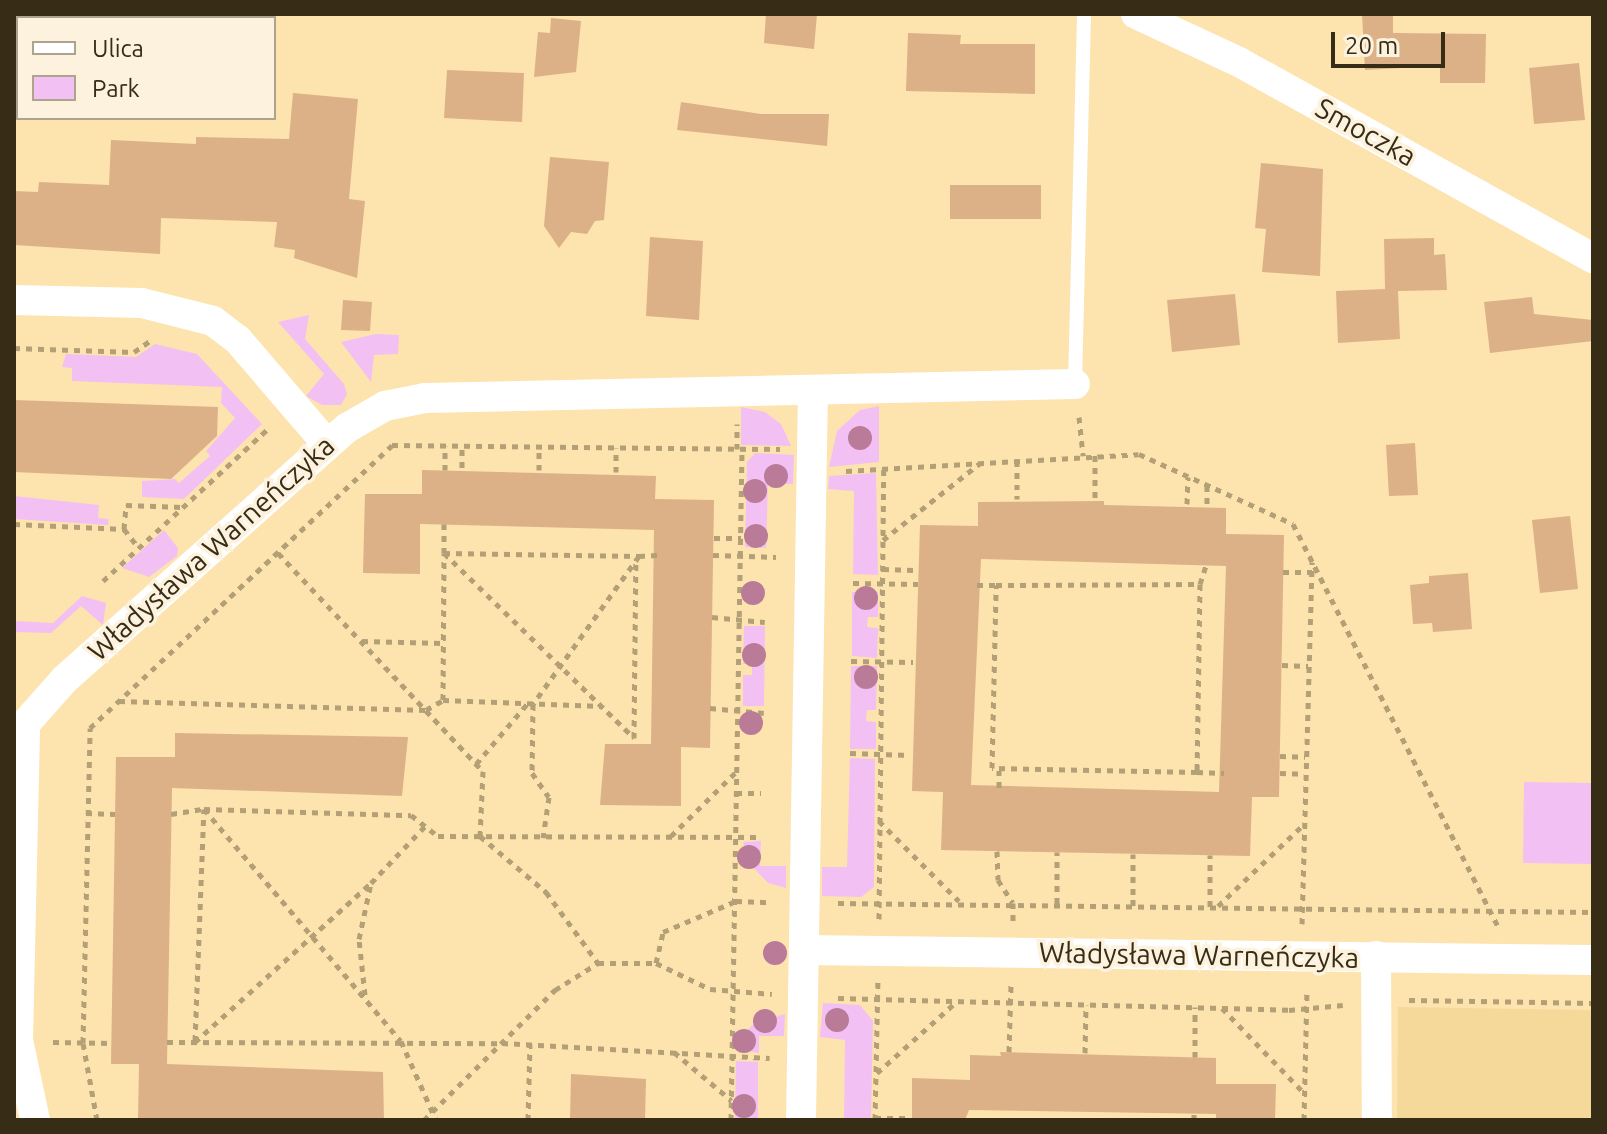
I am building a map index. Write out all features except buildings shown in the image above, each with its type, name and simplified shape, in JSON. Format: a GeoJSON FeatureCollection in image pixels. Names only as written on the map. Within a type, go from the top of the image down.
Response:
{"type":"FeatureCollection","features":[{"type":"Feature","properties":{"kind":"street","name":"Smoczka"},"geometry":{"type":"LineString","coordinates":[[1136,14],[1239,62],[1593,258]]}},
{"type":"Feature","properties":{"kind":"street"},"geometry":{"type":"LineString","coordinates":[[14,300],[142,303],[213,321],[238,340],[327,444]]}},
{"type":"Feature","properties":{"kind":"street","name":"Władysława Warneńczyka"},"geometry":{"type":"LineString","coordinates":[[35,1120],[18,1040],[25,724],[65,679],[327,444],[385,406],[425,398],[1075,384]]}},
{"type":"Feature","properties":{"kind":"street"},"geometry":{"type":"LineString","coordinates":[[801,1120],[813,390]]}},
{"type":"Feature","properties":{"kind":"street","name":"Władysława Warneńczyka"},"geometry":{"type":"LineString","coordinates":[[805,950],[1593,960]]}},
{"type":"Feature","properties":{"kind":"street"},"geometry":{"type":"LineString","coordinates":[[1376,956],[1377,1120]]}},
{"type":"Feature","properties":{"kind":"lane"},"geometry":{"type":"LineString","coordinates":[[1075,384],[1084,14]]}},
{"type":"Feature","properties":{"kind":"path"},"geometry":{"type":"LineString","coordinates":[[14,348],[134,352],[152,339],[166,342]]}},
{"type":"Feature","properties":{"kind":"path"},"geometry":{"type":"LineString","coordinates":[[261,417],[270,428]]}},
{"type":"Feature","properties":{"kind":"path"},"geometry":{"type":"LineString","coordinates":[[103,581],[277,421]]}},
{"type":"Feature","properties":{"kind":"path"},"geometry":{"type":"LineString","coordinates":[[97,1120],[83,1043],[90,728],[392,445],[742,449],[813,461],[884,468],[1139,454],[1293,524],[1515,958]]}},
{"type":"Feature","properties":{"kind":"path"},"geometry":{"type":"LineString","coordinates":[[445,446],[445,470]]}},
{"type":"Feature","properties":{"kind":"path"},"geometry":{"type":"LineString","coordinates":[[462,446],[462,468]]}},
{"type":"Feature","properties":{"kind":"path"},"geometry":{"type":"LineString","coordinates":[[539,447],[539,470]]}},
{"type":"Feature","properties":{"kind":"path"},"geometry":{"type":"LineString","coordinates":[[616,448],[616,472]]}},
{"type":"Feature","properties":{"kind":"path"},"geometry":{"type":"LineString","coordinates":[[731,1120],[742,449]]}},
{"type":"Feature","properties":{"kind":"path"},"geometry":{"type":"LineString","coordinates":[[1095,455],[1095,501]]}},
{"type":"Feature","properties":{"kind":"path"},"geometry":{"type":"LineString","coordinates":[[1017,460],[1017,499]]}},
{"type":"Feature","properties":{"kind":"path"},"geometry":{"type":"LineString","coordinates":[[883,540],[981,462]]}},
{"type":"Feature","properties":{"kind":"path"},"geometry":{"type":"LineString","coordinates":[[879,934],[884,468]]}},
{"type":"Feature","properties":{"kind":"path"},"geometry":{"type":"LineString","coordinates":[[1187,504],[1188,477]]}},
{"type":"Feature","properties":{"kind":"path"},"geometry":{"type":"LineString","coordinates":[[1207,485],[1207,508]]}},
{"type":"Feature","properties":{"kind":"path"},"geometry":{"type":"LineString","coordinates":[[138,547],[124,529],[126,505],[183,507]]}},
{"type":"Feature","properties":{"kind":"path"},"geometry":{"type":"LineString","coordinates":[[14,524],[124,529]]}},
{"type":"Feature","properties":{"kind":"path"},"geometry":{"type":"LineString","coordinates":[[443,700],[444,524]]}},
{"type":"Feature","properties":{"kind":"path"},"geometry":{"type":"LineString","coordinates":[[714,538],[741,538]]}},
{"type":"Feature","properties":{"kind":"path"},"geometry":{"type":"LineString","coordinates":[[278,553],[483,771],[480,836]]}},
{"type":"Feature","properties":{"kind":"path"},"geometry":{"type":"LineString","coordinates":[[444,553],[638,558],[657,555]]}},
{"type":"Feature","properties":{"kind":"path"},"geometry":{"type":"LineString","coordinates":[[444,553],[562,664],[634,738],[638,558]]}},
{"type":"Feature","properties":{"kind":"path"},"geometry":{"type":"LineString","coordinates":[[713,555],[811,558]]}},
{"type":"Feature","properties":{"kind":"path"},"geometry":{"type":"LineString","coordinates":[[476,764],[562,664],[638,558]]}},
{"type":"Feature","properties":{"kind":"path"},"geometry":{"type":"LineString","coordinates":[[1304,1120],[1307,1006],[1302,956],[1302,826],[1312,561]]}},
{"type":"Feature","properties":{"kind":"path"},"geometry":{"type":"LineString","coordinates":[[1197,772],[1200,584],[1206,565]]}},
{"type":"Feature","properties":{"kind":"path"},"geometry":{"type":"LineString","coordinates":[[883,569],[914,570]]}},
{"type":"Feature","properties":{"kind":"path"},"geometry":{"type":"LineString","coordinates":[[1283,572],[1312,572]]}},
{"type":"Feature","properties":{"kind":"path"},"geometry":{"type":"LineString","coordinates":[[853,583],[918,584]]}},
{"type":"Feature","properties":{"kind":"path"},"geometry":{"type":"LineString","coordinates":[[977,585],[1200,584]]}},
{"type":"Feature","properties":{"kind":"path"},"geometry":{"type":"LineString","coordinates":[[996,585],[992,768],[1224,773]]}},
{"type":"Feature","properties":{"kind":"path"},"geometry":{"type":"LineString","coordinates":[[712,617],[765,622]]}},
{"type":"Feature","properties":{"kind":"path"},"geometry":{"type":"LineString","coordinates":[[361,641],[443,643]]}},
{"type":"Feature","properties":{"kind":"path"},"geometry":{"type":"LineString","coordinates":[[851,661],[913,662]]}},
{"type":"Feature","properties":{"kind":"path"},"geometry":{"type":"LineString","coordinates":[[1282,665],[1308,666]]}},
{"type":"Feature","properties":{"kind":"path"},"geometry":{"type":"LineString","coordinates":[[119,701],[426,710],[443,700],[602,706]]}},
{"type":"Feature","properties":{"kind":"path"},"geometry":{"type":"LineString","coordinates":[[530,704],[532,773],[549,797],[543,838]]}},
{"type":"Feature","properties":{"kind":"path"},"geometry":{"type":"LineString","coordinates":[[710,708],[737,713],[764,713]]}},
{"type":"Feature","properties":{"kind":"path"},"geometry":{"type":"LineString","coordinates":[[850,753],[910,755]]}},
{"type":"Feature","properties":{"kind":"path"},"geometry":{"type":"LineString","coordinates":[[1280,756],[1305,757]]}},
{"type":"Feature","properties":{"kind":"path"},"geometry":{"type":"LineString","coordinates":[[999,770],[999,790]]}},
{"type":"Feature","properties":{"kind":"path"},"geometry":{"type":"LineString","coordinates":[[670,837],[737,771]]}},
{"type":"Feature","properties":{"kind":"path"},"geometry":{"type":"LineString","coordinates":[[1280,773],[1304,774]]}},
{"type":"Feature","properties":{"kind":"path"},"geometry":{"type":"LineString","coordinates":[[736,793],[761,793]]}},
{"type":"Feature","properties":{"kind":"path"},"geometry":{"type":"LineString","coordinates":[[171,814],[204,809],[411,815],[438,836],[760,837]]}},
{"type":"Feature","properties":{"kind":"path"},"geometry":{"type":"LineString","coordinates":[[204,809],[401,1041],[430,1114],[436,1120]]}},
{"type":"Feature","properties":{"kind":"path"},"geometry":{"type":"LineString","coordinates":[[195,1042],[204,809]]}},
{"type":"Feature","properties":{"kind":"path"},"geometry":{"type":"LineString","coordinates":[[86,813],[115,814]]}},
{"type":"Feature","properties":{"kind":"path"},"geometry":{"type":"LineString","coordinates":[[879,821],[960,902]]}},
{"type":"Feature","properties":{"kind":"path"},"geometry":{"type":"LineString","coordinates":[[195,1042],[371,883],[425,826]]}},
{"type":"Feature","properties":{"kind":"path"},"geometry":{"type":"LineString","coordinates":[[1214,907],[1302,826]]}},
{"type":"Feature","properties":{"kind":"path"},"geometry":{"type":"LineString","coordinates":[[480,836],[546,892],[598,963]]}},
{"type":"Feature","properties":{"kind":"path"},"geometry":{"type":"LineString","coordinates":[[997,851],[998,880],[1013,903]]}},
{"type":"Feature","properties":{"kind":"path"},"geometry":{"type":"LineString","coordinates":[[1057,852],[1057,904]]}},
{"type":"Feature","properties":{"kind":"path"},"geometry":{"type":"LineString","coordinates":[[1133,854],[1133,906]]}},
{"type":"Feature","properties":{"kind":"path"},"geometry":{"type":"LineString","coordinates":[[1210,855],[1214,907]]}},
{"type":"Feature","properties":{"kind":"path"},"geometry":{"type":"LineString","coordinates":[[367,1000],[359,972],[359,939],[371,883]]}},
{"type":"Feature","properties":{"kind":"path"},"geometry":{"type":"LineString","coordinates":[[656,963],[663,932],[736,901],[1593,912]]}},
{"type":"Feature","properties":{"kind":"path"},"geometry":{"type":"LineString","coordinates":[[424,1120],[555,990],[598,963],[656,963],[710,989],[878,1000],[1195,1007],[1377,1004],[1398,1000],[1593,1003]]}},
{"type":"Feature","properties":{"kind":"path"},"geometry":{"type":"LineString","coordinates":[[878,969],[875,1119],[908,1118]]}},
{"type":"Feature","properties":{"kind":"path"},"geometry":{"type":"LineString","coordinates":[[876,1074],[956,1002]]}},
{"type":"Feature","properties":{"kind":"path"},"geometry":{"type":"LineString","coordinates":[[1009,1052],[1010,1003]]}},
{"type":"Feature","properties":{"kind":"path"},"geometry":{"type":"LineString","coordinates":[[1085,1053],[1086,1005]]}},
{"type":"Feature","properties":{"kind":"path"},"geometry":{"type":"LineString","coordinates":[[1195,1007],[1195,1057]]}},
{"type":"Feature","properties":{"kind":"path"},"geometry":{"type":"LineString","coordinates":[[1221,1007],[1305,1094]]}},
{"type":"Feature","properties":{"kind":"path"},"geometry":{"type":"LineString","coordinates":[[37,1042],[112,1043]]}},
{"type":"Feature","properties":{"kind":"path"},"geometry":{"type":"LineString","coordinates":[[167,1042],[502,1043],[803,1060]]}},
{"type":"Feature","properties":{"kind":"path"},"geometry":{"type":"LineString","coordinates":[[528,1120],[530,1044]]}},
{"type":"Feature","properties":{"kind":"path"},"geometry":{"type":"LineString","coordinates":[[674,1052],[731,1100]]}},
{"type":"Feature","properties":{"kind":"shaded area"},"geometry":{"type":"Polygon","coordinates":[[[1398,1007],[1593,1010],[1593,1120],[1397,1120],[1398,1007]]]}},
{"type":"Feature","properties":{"kind":"green space"},"geometry":{"type":"Polygon","coordinates":[[[309,315],[305,339],[344,384],[347,394],[341,405],[322,405],[306,396],[324,374],[278,322],[309,315]]]}},
{"type":"Feature","properties":{"kind":"green space"},"geometry":{"type":"Polygon","coordinates":[[[376,334],[399,335],[398,354],[374,355],[371,382],[341,342],[376,334]]]}},
{"type":"Feature","properties":{"kind":"green space"},"geometry":{"type":"Polygon","coordinates":[[[155,344],[197,354],[262,424],[184,499],[142,497],[142,481],[175,479],[179,483],[210,456],[206,451],[235,418],[221,403],[222,387],[72,381],[72,368],[62,367],[66,354],[136,357],[155,344]]]}},
{"type":"Feature","properties":{"kind":"green space"},"geometry":{"type":"Polygon","coordinates":[[[879,406],[879,462],[829,467],[837,431],[860,410],[879,406]]]}},
{"type":"Feature","properties":{"kind":"green space"},"geometry":{"type":"Polygon","coordinates":[[[741,407],[765,412],[781,424],[791,446],[741,445],[741,407]]]}},
{"type":"Feature","properties":{"kind":"green space"},"geometry":{"type":"Polygon","coordinates":[[[755,453],[794,455],[793,484],[768,484],[766,548],[745,547],[747,462],[755,453]]]}},
{"type":"Feature","properties":{"kind":"green space"},"geometry":{"type":"Polygon","coordinates":[[[876,473],[878,575],[853,574],[854,491],[828,489],[829,476],[876,473]]]}},
{"type":"Feature","properties":{"kind":"green space"},"geometry":{"type":"Polygon","coordinates":[[[14,496],[99,505],[98,518],[109,519],[108,525],[14,519],[14,496]]]}},
{"type":"Feature","properties":{"kind":"green space"},"geometry":{"type":"Polygon","coordinates":[[[164,530],[178,548],[177,556],[149,577],[122,568],[164,530]]]}},
{"type":"Feature","properties":{"kind":"green space"},"geometry":{"type":"Polygon","coordinates":[[[852,592],[878,592],[878,617],[868,617],[867,627],[878,628],[877,658],[852,656],[852,592]]]}},
{"type":"Feature","properties":{"kind":"green space"},"geometry":{"type":"Polygon","coordinates":[[[82,596],[106,603],[103,625],[81,606],[51,633],[14,632],[14,621],[53,623],[82,596]]]}},
{"type":"Feature","properties":{"kind":"green space"},"geometry":{"type":"Polygon","coordinates":[[[744,626],[765,626],[764,706],[743,706],[743,675],[752,675],[752,664],[743,664],[744,626]]]}},
{"type":"Feature","properties":{"kind":"green space"},"geometry":{"type":"Polygon","coordinates":[[[851,666],[877,666],[876,710],[867,710],[866,721],[876,722],[876,749],[850,749],[851,666]]]}},
{"type":"Feature","properties":{"kind":"green space"},"geometry":{"type":"Polygon","coordinates":[[[850,758],[875,759],[874,887],[861,897],[822,896],[822,867],[847,867],[850,758]]]}},
{"type":"Feature","properties":{"kind":"green space"},"geometry":{"type":"Polygon","coordinates":[[[1524,782],[1593,783],[1593,864],[1523,863],[1524,782]]]}},
{"type":"Feature","properties":{"kind":"green space"},"geometry":{"type":"Polygon","coordinates":[[[761,841],[760,866],[786,866],[786,888],[768,883],[750,864],[743,842],[761,841]]]}},
{"type":"Feature","properties":{"kind":"green space"},"geometry":{"type":"Polygon","coordinates":[[[823,1003],[860,1005],[873,1021],[871,1120],[844,1120],[845,1040],[820,1037],[823,1003]]]}},
{"type":"Feature","properties":{"kind":"green space"},"geometry":{"type":"Polygon","coordinates":[[[785,1014],[784,1036],[759,1036],[759,1053],[737,1049],[738,1038],[755,1023],[785,1014]]]}},
{"type":"Feature","properties":{"kind":"green space"},"geometry":{"type":"Polygon","coordinates":[[[736,1061],[758,1062],[758,1120],[735,1120],[736,1061]]]}}]}
